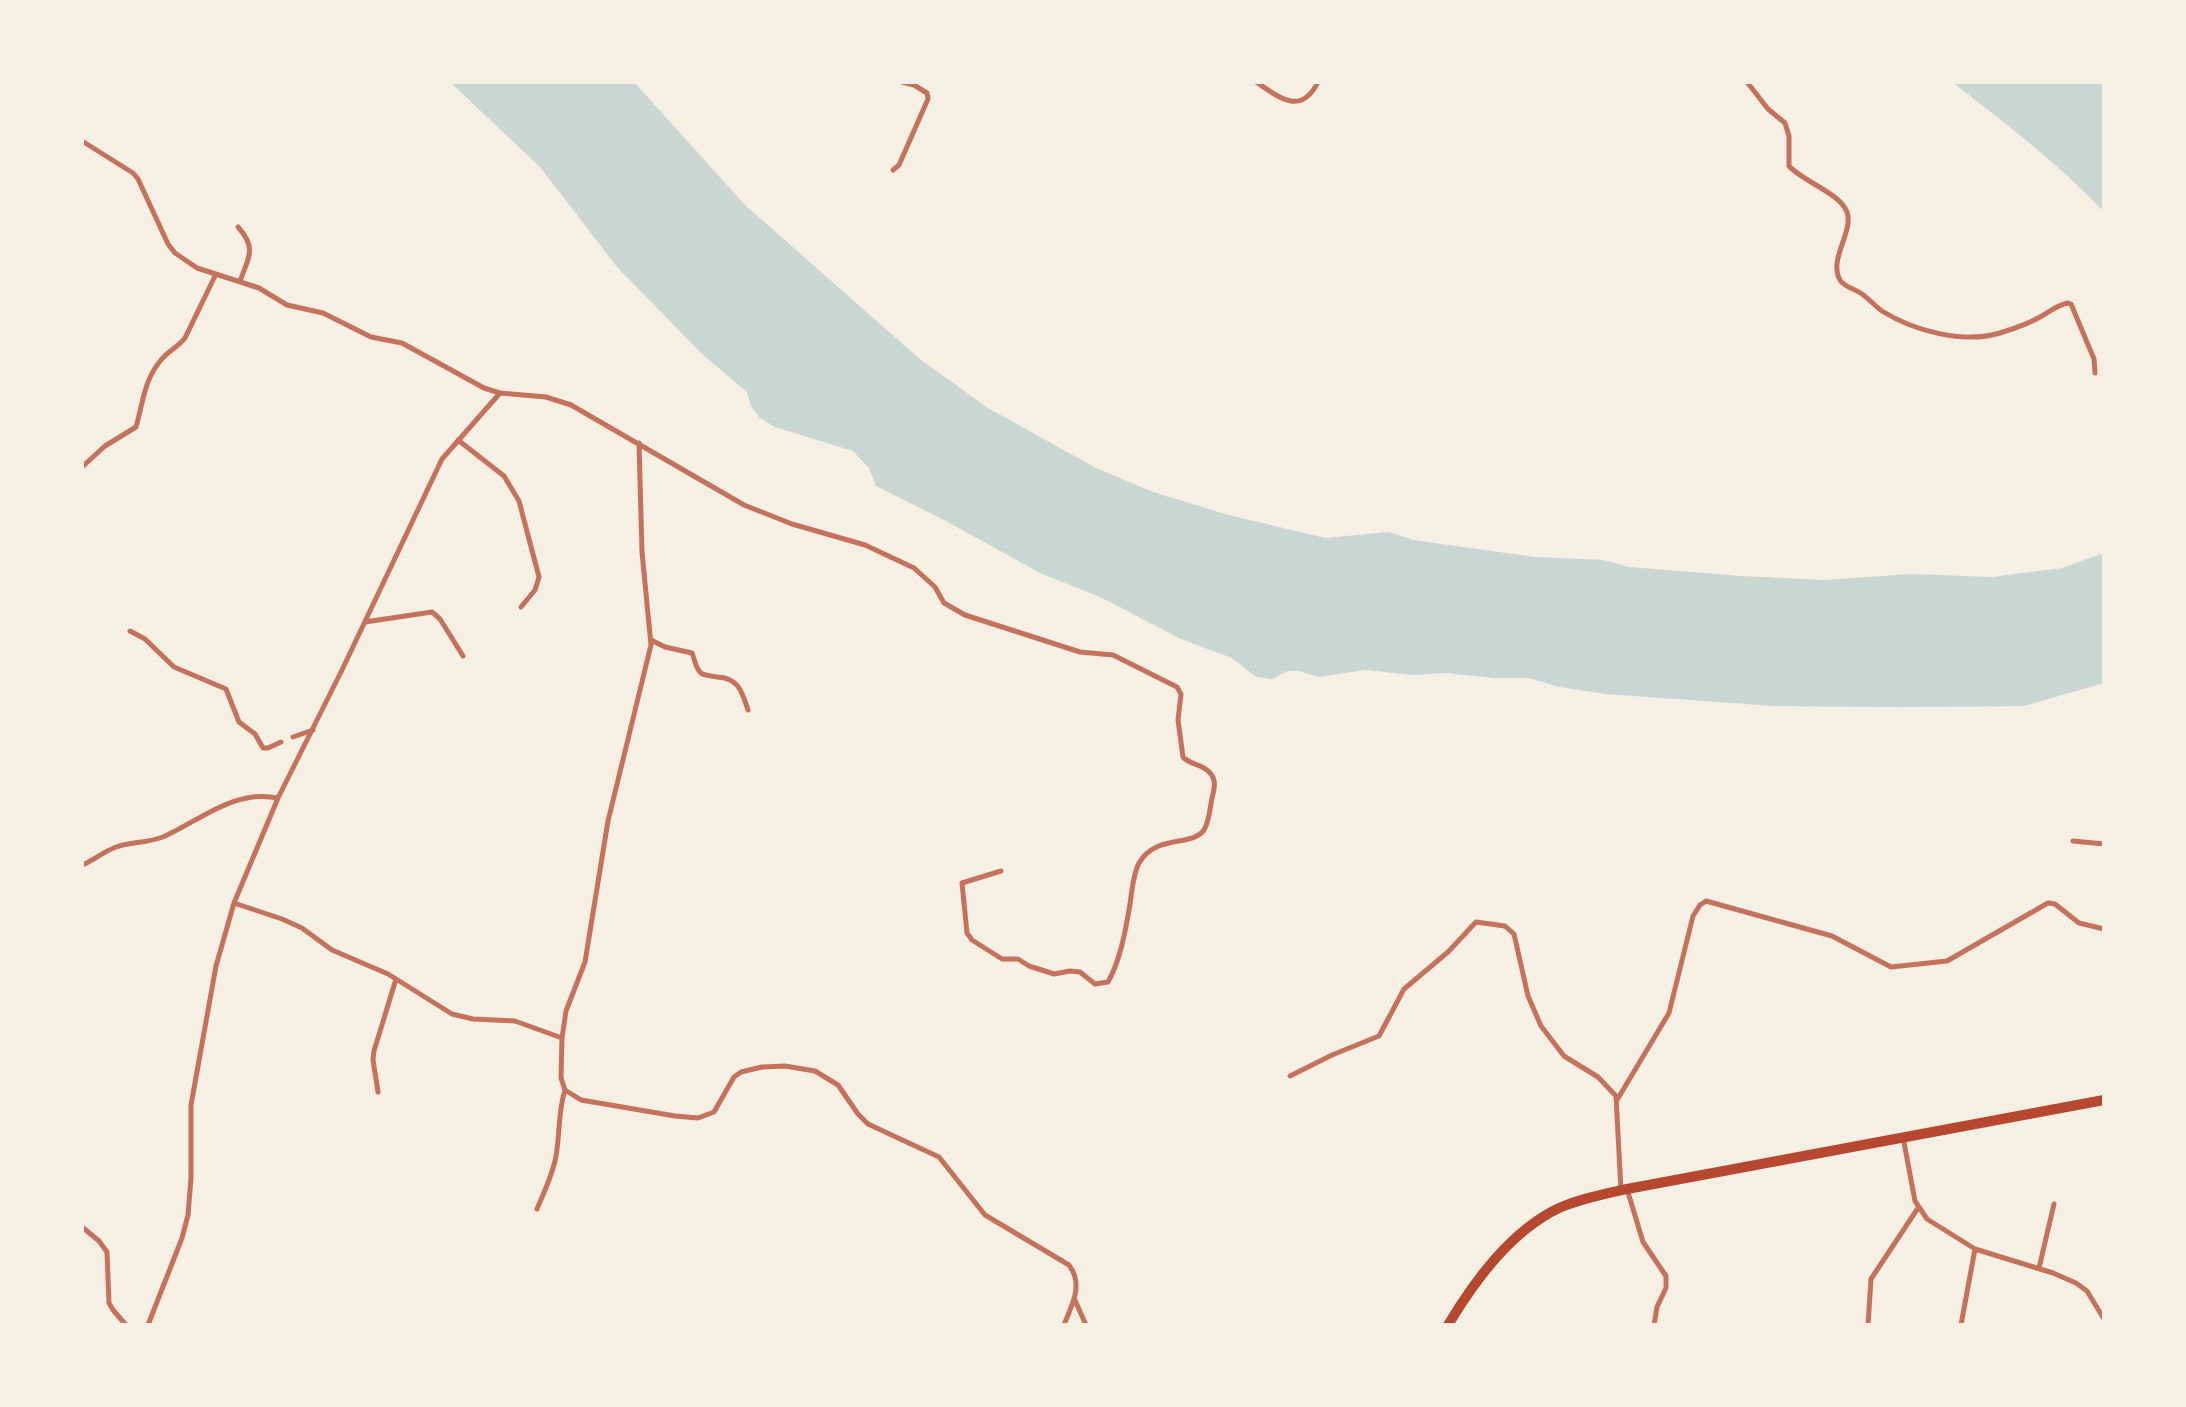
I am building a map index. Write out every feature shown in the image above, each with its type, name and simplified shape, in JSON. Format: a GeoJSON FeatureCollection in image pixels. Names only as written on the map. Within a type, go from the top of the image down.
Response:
{"type":"FeatureCollection","features":[{"type":"Feature","properties":{"kind":"highway"},"geometry":{"type":"LineString","coordinates":[[1448,1325],[1482,1275],[1511,1243],[1535,1222],[1582,1199],[2104,1100]]}},
{"type":"Feature","properties":{"kind":"street"},"geometry":{"type":"LineString","coordinates":[[894,170],[899,166],[928,99],[927,93],[902,82]]}},
{"type":"Feature","properties":{"kind":"street"},"geometry":{"type":"LineString","coordinates":[[1256,82],[1283,98],[1301,101],[1308,98],[1318,82]]}},
{"type":"Feature","properties":{"kind":"street"},"geometry":{"type":"LineString","coordinates":[[1747,82],[1768,109],[1785,123],[1788,162],[1793,171],[1819,186],[1846,209],[1848,217],[1837,264],[1842,283],[1862,294],[1884,312],[1911,326],[1959,335],[2000,333],[2071,304],[2094,359],[2095,373]]}},
{"type":"Feature","properties":{"kind":"street"},"geometry":{"type":"LineString","coordinates":[[82,141],[133,173],[168,244],[175,253],[197,268],[215,276],[240,281],[287,305],[323,313],[371,337],[402,343],[484,388],[500,393],[527,393],[564,402],[744,505],[792,524],[865,545],[914,568],[935,587],[944,603],[965,615],[1080,652],[1113,655],[1180,689],[1178,720],[1183,757],[1210,773],[1214,782],[1206,827],[1195,837],[1156,847],[1140,861],[1125,930],[1108,982],[1095,984],[1080,972],[1054,974],[1029,966],[1018,959],[1002,959],[972,940],[966,930],[962,883],[1001,871]]}},
{"type":"Feature","properties":{"kind":"street"},"geometry":{"type":"LineString","coordinates":[[238,227],[247,237],[251,253],[240,281]]}},
{"type":"Feature","properties":{"kind":"street"},"geometry":{"type":"LineString","coordinates":[[82,467],[105,446],[136,426],[142,396],[151,372],[168,352],[185,338],[215,276]]}},
{"type":"Feature","properties":{"kind":"street"},"geometry":{"type":"LineString","coordinates":[[148,1325],[182,1238],[188,1215],[191,1105],[216,966],[233,903],[278,798],[442,458],[500,393]]}},
{"type":"Feature","properties":{"kind":"street"},"geometry":{"type":"LineString","coordinates":[[458,440],[504,476],[519,501],[539,577],[535,590],[521,607]]}},
{"type":"Feature","properties":{"kind":"street"},"geometry":{"type":"LineString","coordinates":[[537,1209],[556,1155],[561,1102],[565,1090],[561,1078],[566,1011],[585,962],[603,844],[650,640],[642,552],[639,443]]}},
{"type":"Feature","properties":{"kind":"street"},"geometry":{"type":"LineString","coordinates":[[365,622],[432,612],[440,619],[463,656]]}},
{"type":"Feature","properties":{"kind":"street"},"geometry":{"type":"LineString","coordinates":[[130,631],[145,639],[174,667],[226,689],[239,722],[255,734],[263,748],[281,742]]}},
{"type":"Feature","properties":{"kind":"street"},"geometry":{"type":"LineString","coordinates":[[650,640],[665,647],[692,653],[699,672],[704,675],[728,678],[736,682],[748,710]]}},
{"type":"Feature","properties":{"kind":"street"},"geometry":{"type":"LineString","coordinates":[[293,737],[313,730]]}},
{"type":"Feature","properties":{"kind":"street"},"geometry":{"type":"LineString","coordinates":[[82,865],[117,847],[162,837],[232,801],[262,796],[278,798]]}},
{"type":"Feature","properties":{"kind":"street"},"geometry":{"type":"LineString","coordinates":[[2073,841],[2104,844]]}},
{"type":"Feature","properties":{"kind":"street"},"geometry":{"type":"LineString","coordinates":[[1617,1100],[1670,1013],[1691,923],[1695,911],[1706,901],[1832,936],[1891,967],[1944,962],[2048,903],[2055,904],[2079,923],[2104,929]]}},
{"type":"Feature","properties":{"kind":"street"},"geometry":{"type":"LineString","coordinates":[[233,903],[302,928],[332,950],[396,979],[458,1016],[514,1021],[562,1038]]}},
{"type":"Feature","properties":{"kind":"street"},"geometry":{"type":"LineString","coordinates":[[1290,1076],[1379,1036],[1404,989],[1448,952],[1476,922],[1505,926],[1514,934],[1528,996],[1541,1026],[1564,1056],[1604,1082],[1617,1100],[1624,1189],[1643,1242],[1666,1276],[1666,1288],[1657,1307],[1654,1325]]}},
{"type":"Feature","properties":{"kind":"street"},"geometry":{"type":"LineString","coordinates":[[378,1092],[374,1051],[396,979]]}},
{"type":"Feature","properties":{"kind":"street"},"geometry":{"type":"LineString","coordinates":[[565,1090],[581,1100],[634,1111],[698,1118],[714,1112],[731,1081],[741,1072],[762,1067],[785,1066],[816,1071],[838,1085],[868,1124],[939,1157],[985,1215],[1069,1265],[1077,1282],[1064,1325]]}},
{"type":"Feature","properties":{"kind":"street"},"geometry":{"type":"LineString","coordinates":[[1903,1137],[1912,1192],[1918,1208],[1927,1219],[1975,1249],[2039,1268],[2082,1286],[2104,1319]]}},
{"type":"Feature","properties":{"kind":"street"},"geometry":{"type":"LineString","coordinates":[[2039,1268],[2054,1204]]}},
{"type":"Feature","properties":{"kind":"street"},"geometry":{"type":"LineString","coordinates":[[1868,1325],[1871,1279],[1918,1208]]}},
{"type":"Feature","properties":{"kind":"street"},"geometry":{"type":"LineString","coordinates":[[82,1227],[99,1241],[107,1252],[109,1303],[126,1325]]}},
{"type":"Feature","properties":{"kind":"street"},"geometry":{"type":"LineString","coordinates":[[1961,1325],[1975,1249]]}},
{"type":"Feature","properties":{"kind":"street"},"geometry":{"type":"LineString","coordinates":[[1074,1298],[1086,1325]]}},
{"type":"Feature","properties":{"kind":"shaded area"},"geometry":{"type":"Polygon","coordinates":[[[450,82],[634,82],[745,205],[921,360],[988,408],[1096,468],[1153,492],[1225,514],[1325,538],[1389,532],[1413,540],[1535,557],[1604,560],[1629,567],[1741,576],[1824,580],[1911,574],[1991,577],[2062,568],[2104,553],[2104,683],[2024,706],[1902,707],[1773,706],[1606,694],[1559,687],[1529,678],[1494,678],[1446,673],[1414,675],[1365,670],[1319,677],[1288,671],[1272,679],[1256,677],[1232,658],[1181,639],[1100,597],[1042,574],[876,486],[869,468],[853,451],[775,427],[760,418],[751,406],[747,392],[703,355],[617,267],[540,167],[450,82]]]}},
{"type":"Feature","properties":{"kind":"shaded area"},"geometry":{"type":"Polygon","coordinates":[[[1952,82],[2104,82],[2104,212],[2050,160],[1952,82]]]}}]}
